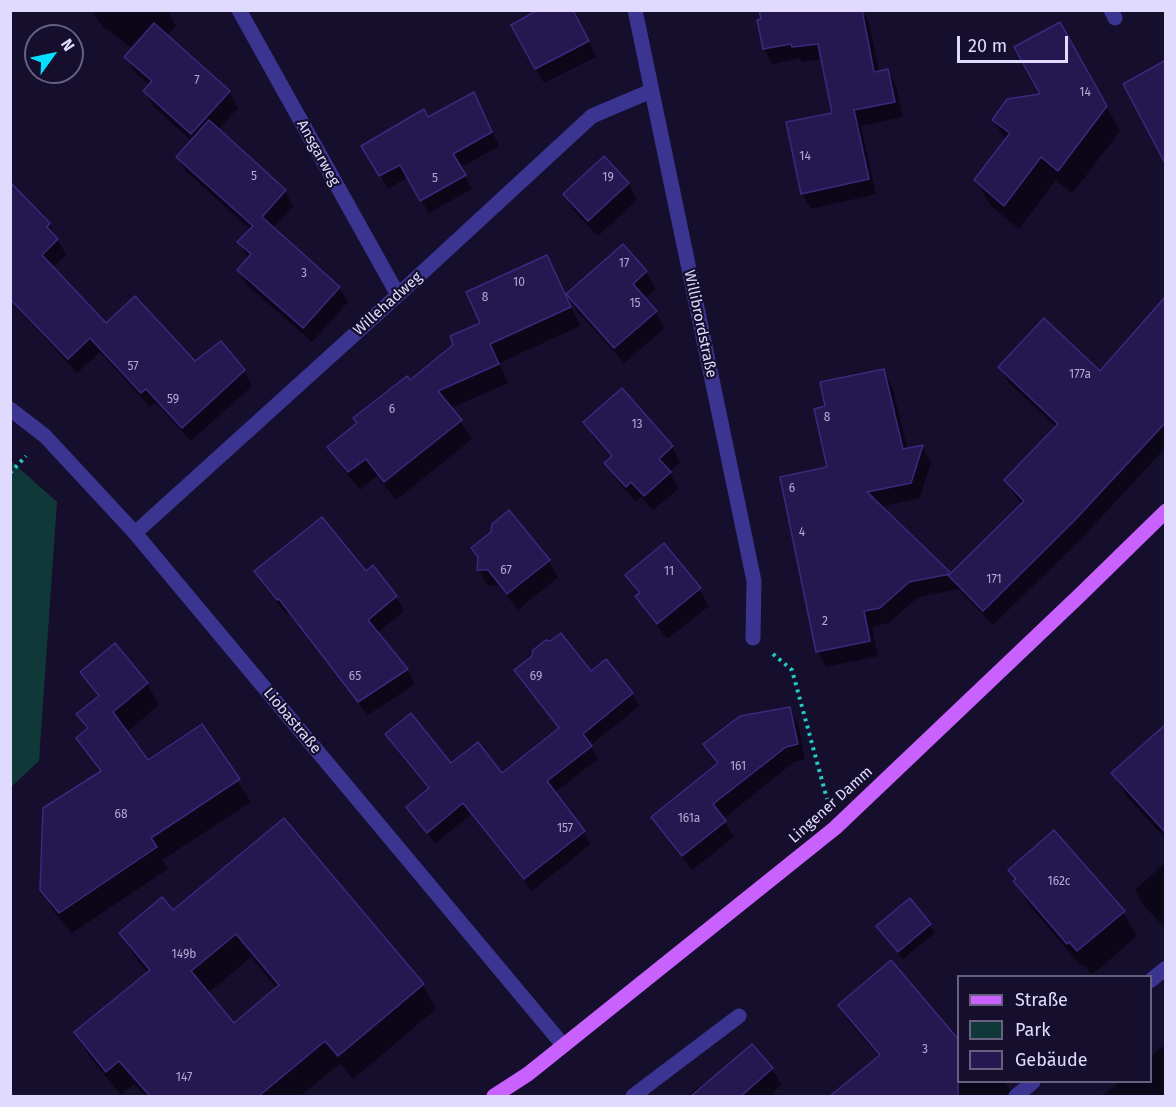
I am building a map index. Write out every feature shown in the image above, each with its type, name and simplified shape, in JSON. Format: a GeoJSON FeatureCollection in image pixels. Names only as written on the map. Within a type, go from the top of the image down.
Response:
{"type":"FeatureCollection","features":[{"type":"Feature","properties":{"kind":"main road","name":"Lingener Damm"},"geometry":{"type":"LineString","coordinates":[[494,1096],[528,1074],[835,828],[1166,511]]}},
{"type":"Feature","properties":{"kind":"street","name":"Ansgarweg"},"geometry":{"type":"LineString","coordinates":[[239,10],[398,295]]}},
{"type":"Feature","properties":{"kind":"street","name":"Willibrordstraße"},"geometry":{"type":"LineString","coordinates":[[635,10],[754,581],[753,638]]}},
{"type":"Feature","properties":{"kind":"street","name":"Willehadweg"},"geometry":{"type":"LineString","coordinates":[[135,533],[592,116],[651,91]]}},
{"type":"Feature","properties":{"kind":"street","name":"Liobastraße"},"geometry":{"type":"LineString","coordinates":[[10,409],[45,436],[135,533],[563,1045]]}},
{"type":"Feature","properties":{"kind":"street"},"geometry":{"type":"LineString","coordinates":[[1152,979],[1166,968]]}},
{"type":"Feature","properties":{"kind":"street"},"geometry":{"type":"LineString","coordinates":[[633,1096],[738,1016]]}},
{"type":"Feature","properties":{"kind":"street"},"geometry":{"type":"LineString","coordinates":[[1016,1096],[1032,1083]]}},
{"type":"Feature","properties":{"kind":"path"},"geometry":{"type":"LineString","coordinates":[[753,638],[792,670],[835,828]]}},
{"type":"Feature","properties":{"kind":"green space"},"geometry":{"type":"Polygon","coordinates":[[[11,461],[57,502],[39,761],[11,787],[11,461]]]}},
{"type":"Feature","properties":{"kind":"building"},"geometry":{"type":"Polygon","coordinates":[[[538,10],[573,10],[589,41],[535,69],[511,25],[538,10]]]}},
{"type":"Feature","properties":{"kind":"building"},"geometry":{"type":"Polygon","coordinates":[[[759,10],[862,10],[874,72],[888,69],[895,102],[854,110],[869,179],[801,194],[786,122],[832,113],[818,44],[792,47],[791,44],[763,49],[757,20],[761,19],[759,10]]]}},
{"type":"Feature","properties":{"kind":"building"},"geometry":{"type":"Polygon","coordinates":[[[1060,22],[1107,106],[1058,171],[1041,157],[1004,206],[974,180],[1010,133],[992,120],[1007,99],[1040,94],[1014,47],[1060,22]]]}},
{"type":"Feature","properties":{"kind":"building"},"geometry":{"type":"Polygon","coordinates":[[[154,23],[230,91],[191,134],[143,91],[152,81],[124,57],[154,23]]]}},
{"type":"Feature","properties":{"kind":"building"},"geometry":{"type":"Polygon","coordinates":[[[1166,60],[1166,165],[1123,84],[1166,60]]]}},
{"type":"Feature","properties":{"kind":"building"},"geometry":{"type":"Polygon","coordinates":[[[474,92],[492,132],[453,154],[466,175],[420,201],[400,165],[379,176],[361,146],[424,109],[428,117],[474,92]]]}},
{"type":"Feature","properties":{"kind":"building"},"geometry":{"type":"Polygon","coordinates":[[[209,120],[286,190],[262,217],[340,287],[303,328],[237,270],[251,254],[237,242],[253,226],[176,157],[209,120]]]}},
{"type":"Feature","properties":{"kind":"building"},"geometry":{"type":"Polygon","coordinates":[[[604,156],[629,183],[588,221],[563,194],[604,156]]]}},
{"type":"Feature","properties":{"kind":"building"},"geometry":{"type":"Polygon","coordinates":[[[10,182],[50,223],[47,227],[58,239],[42,255],[106,323],[135,296],[195,361],[221,341],[245,370],[182,428],[146,389],[141,393],[90,338],[68,359],[10,299],[10,182]]]}},
{"type":"Feature","properties":{"kind":"building"},"geometry":{"type":"Polygon","coordinates":[[[623,244],[647,271],[633,284],[657,311],[614,348],[566,294],[623,244]]]}},
{"type":"Feature","properties":{"kind":"building"},"geometry":{"type":"Polygon","coordinates":[[[547,255],[571,307],[490,344],[499,364],[438,391],[462,420],[384,482],[366,459],[348,472],[327,447],[357,423],[353,418],[407,376],[410,380],[453,345],[450,336],[480,323],[466,292],[547,255]]]}},
{"type":"Feature","properties":{"kind":"building"},"geometry":{"type":"Polygon","coordinates":[[[1166,296],[1166,422],[1074,521],[983,611],[948,575],[950,574],[909,582],[880,608],[864,611],[870,641],[816,652],[780,477],[827,467],[814,409],[825,406],[820,382],[884,369],[903,449],[923,445],[911,483],[867,492],[951,573],[1024,501],[1004,480],[1058,424],[998,367],[1044,318],[1100,371],[1166,296]]]}},
{"type":"Feature","properties":{"kind":"building"},"geometry":{"type":"Polygon","coordinates":[[[622,388],[673,446],[659,459],[671,472],[644,496],[631,482],[626,487],[604,463],[612,456],[583,422],[622,388]]]}},
{"type":"Feature","properties":{"kind":"building"},"geometry":{"type":"Polygon","coordinates":[[[509,510],[550,560],[507,594],[488,570],[477,570],[478,557],[471,548],[491,532],[492,524],[509,510]]]}},
{"type":"Feature","properties":{"kind":"building"},"geometry":{"type":"Polygon","coordinates":[[[322,517],[366,571],[373,565],[397,596],[368,620],[408,669],[358,702],[279,599],[277,600],[254,571],[322,517]]]}},
{"type":"Feature","properties":{"kind":"building"},"geometry":{"type":"Polygon","coordinates":[[[664,543],[701,588],[657,624],[635,596],[640,593],[625,575],[664,543]]]}},
{"type":"Feature","properties":{"kind":"building"},"geometry":{"type":"Polygon","coordinates":[[[561,633],[591,671],[606,659],[633,693],[583,734],[592,746],[547,781],[585,831],[524,879],[463,803],[427,833],[406,807],[429,788],[385,734],[411,713],[451,763],[478,742],[502,773],[559,728],[514,670],[532,656],[533,650],[546,640],[550,641],[561,633]]]}},
{"type":"Feature","properties":{"kind":"building"},"geometry":{"type":"Polygon","coordinates":[[[115,643],[148,683],[113,712],[148,760],[202,724],[240,779],[151,838],[157,847],[59,913],[40,890],[43,808],[101,771],[76,738],[88,728],[76,714],[99,696],[80,672],[115,643]]]}},
{"type":"Feature","properties":{"kind":"building"},"geometry":{"type":"Polygon","coordinates":[[[790,707],[798,744],[786,747],[713,804],[726,821],[682,856],[651,817],[718,763],[703,744],[740,716],[790,707]]]}},
{"type":"Feature","properties":{"kind":"building"},"geometry":{"type":"Polygon","coordinates":[[[1166,724],[1166,833],[1111,773],[1166,724]]]}},
{"type":"Feature","properties":{"kind":"building"},"geometry":{"type":"Polygon","coordinates":[[[284,818],[424,984],[338,1056],[325,1041],[259,1096],[150,1096],[119,1061],[106,1072],[74,1032],[150,970],[119,933],[162,897],[173,910],[284,818]],[[236,934],[191,971],[234,1023],[279,985],[236,934]]]}},
{"type":"Feature","properties":{"kind":"building"},"geometry":{"type":"Polygon","coordinates":[[[1054,830],[1125,911],[1077,951],[1069,942],[1067,944],[1013,881],[1016,879],[1008,870],[1054,830]]]}},
{"type":"Feature","properties":{"kind":"building"},"geometry":{"type":"Polygon","coordinates":[[[910,898],[931,924],[898,952],[876,926],[910,898]]]}},
{"type":"Feature","properties":{"kind":"building"},"geometry":{"type":"Polygon","coordinates":[[[891,960],[957,1038],[958,1096],[830,1096],[880,1055],[838,1005],[891,960]]]}},
{"type":"Feature","properties":{"kind":"building"},"geometry":{"type":"Polygon","coordinates":[[[752,1044],[773,1068],[741,1096],[691,1096],[752,1044]]]}}]}
